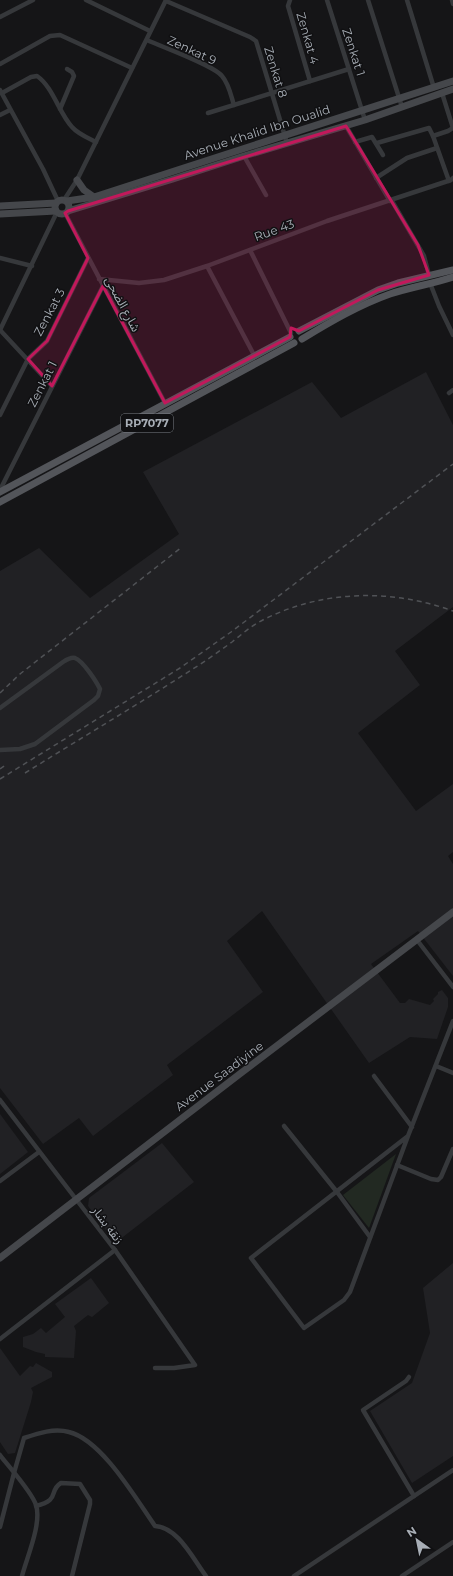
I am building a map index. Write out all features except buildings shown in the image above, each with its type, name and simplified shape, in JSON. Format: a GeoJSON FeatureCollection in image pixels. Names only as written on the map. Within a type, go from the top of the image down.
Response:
{"type":"FeatureCollection","features":[{"type":"Feature","properties":{"kind":"main road","name":"Avenue Khalid Ibn Oualid"},"geometry":{"type":"LineString","coordinates":[[0,214],[61,212],[173,179],[248,152],[285,135],[453,81]]}},
{"type":"Feature","properties":{"kind":"main road","name":"Avenue Khalid Ibn Oualid"},"geometry":{"type":"LineString","coordinates":[[0,206],[94,197],[248,152],[287,143],[346,126],[453,90]]}},
{"type":"Feature","properties":{"kind":"main road"},"geometry":{"type":"LineString","coordinates":[[77,180],[84,190],[94,197]]}},
{"type":"Feature","properties":{"kind":"main road"},"geometry":{"type":"LineString","coordinates":[[61,201],[69,205],[61,212],[55,207],[61,201]]}},
{"type":"Feature","properties":{"kind":"main road","name":"RP7077"},"geometry":{"type":"LineString","coordinates":[[291,337],[300,342],[302,339],[342,312],[378,290],[429,275],[453,270]]}},
{"type":"Feature","properties":{"kind":"main road","name":"RP7077"},"geometry":{"type":"LineString","coordinates":[[0,502],[291,337],[295,330],[299,331],[342,312],[389,294],[453,277]]}},
{"type":"Feature","properties":{"kind":"main road"},"geometry":{"type":"LineString","coordinates":[[299,331],[302,334],[302,339]]}},
{"type":"Feature","properties":{"kind":"main road","name":"RP7077"},"geometry":{"type":"LineString","coordinates":[[0,491],[254,355],[291,337]]}},
{"type":"Feature","properties":{"kind":"main road","name":"Avenue Saadiyine"},"geometry":{"type":"LineString","coordinates":[[0,1258],[453,912]]}},
{"type":"Feature","properties":{"kind":"street"},"geometry":{"type":"LineString","coordinates":[[0,17],[33,0]]}},
{"type":"Feature","properties":{"kind":"street"},"geometry":{"type":"LineString","coordinates":[[86,0],[150,31]]}},
{"type":"Feature","properties":{"kind":"street"},"geometry":{"type":"LineString","coordinates":[[96,142],[75,130],[60,110],[46,85],[37,76],[31,77],[1,91],[61,201],[77,180],[96,142],[146,40],[150,31],[166,0]]}},
{"type":"Feature","properties":{"kind":"street","name":"Zenkat 8"},"geometry":{"type":"LineString","coordinates":[[166,0],[254,39],[258,46],[287,143]]}},
{"type":"Feature","properties":{"kind":"street","name":"Zenkat 4"},"geometry":{"type":"LineString","coordinates":[[290,0],[288,6],[310,81]]}},
{"type":"Feature","properties":{"kind":"street","name":"Zenkat 1"},"geometry":{"type":"LineString","coordinates":[[327,0],[365,120]]}},
{"type":"Feature","properties":{"kind":"street"},"geometry":{"type":"LineString","coordinates":[[368,0],[402,107]]}},
{"type":"Feature","properties":{"kind":"street"},"geometry":{"type":"LineString","coordinates":[[407,0],[433,87],[439,94],[453,128],[433,136]]}},
{"type":"Feature","properties":{"kind":"street"},"geometry":{"type":"LineString","coordinates":[[452,0],[453,4]]}},
{"type":"Feature","properties":{"kind":"street"},"geometry":{"type":"LineString","coordinates":[[0,64],[50,36],[57,35],[70,39],[132,68]]}},
{"type":"Feature","properties":{"kind":"street","name":"Zenkat 9"},"geometry":{"type":"LineString","coordinates":[[146,40],[210,68],[220,74],[226,82],[234,105]]}},
{"type":"Feature","properties":{"kind":"street"},"geometry":{"type":"LineString","coordinates":[[60,110],[74,78],[73,73],[67,69]]}},
{"type":"Feature","properties":{"kind":"street"},"geometry":{"type":"LineString","coordinates":[[208,113],[349,69]]}},
{"type":"Feature","properties":{"kind":"street"},"geometry":{"type":"LineString","coordinates":[[0,115],[10,110]]}},
{"type":"Feature","properties":{"kind":"street"},"geometry":{"type":"LineString","coordinates":[[346,126],[424,256],[429,275]]}},
{"type":"Feature","properties":{"kind":"street"},"geometry":{"type":"LineString","coordinates":[[377,143],[427,127],[430,129],[451,180]]}},
{"type":"Feature","properties":{"kind":"street"},"geometry":{"type":"LineString","coordinates":[[355,142],[372,137],[383,155]]}},
{"type":"Feature","properties":{"kind":"street"},"geometry":{"type":"LineString","coordinates":[[376,178],[407,158],[437,148]]}},
{"type":"Feature","properties":{"kind":"street"},"geometry":{"type":"LineString","coordinates":[[248,152],[266,195]]}},
{"type":"Feature","properties":{"kind":"street","name":"Rue 43"},"geometry":{"type":"LineString","coordinates":[[99,279],[139,283],[156,281],[208,266],[327,221],[451,180]]}},
{"type":"Feature","properties":{"kind":"street"},"geometry":{"type":"LineString","coordinates":[[52,386],[0,330],[61,212]]}},
{"type":"Feature","properties":{"kind":"street","name":"شارع الضحى"},"geometry":{"type":"LineString","coordinates":[[61,212],[88,258],[165,403]]}},
{"type":"Feature","properties":{"kind":"street"},"geometry":{"type":"LineString","coordinates":[[250,250],[291,337]]}},
{"type":"Feature","properties":{"kind":"street"},"geometry":{"type":"LineString","coordinates":[[0,258],[32,266]]}},
{"type":"Feature","properties":{"kind":"street","name":"Zenkat 3"},"geometry":{"type":"LineString","coordinates":[[0,415],[28,359],[47,341],[88,258]]}},
{"type":"Feature","properties":{"kind":"street"},"geometry":{"type":"LineString","coordinates":[[208,266],[254,355]]}},
{"type":"Feature","properties":{"kind":"street"},"geometry":{"type":"LineString","coordinates":[[430,283],[453,335]]}},
{"type":"Feature","properties":{"kind":"street","name":"Zenkat 1"},"geometry":{"type":"LineString","coordinates":[[0,491],[103,286]]}},
{"type":"Feature","properties":{"kind":"street"},"geometry":{"type":"LineString","coordinates":[[0,708],[63,662],[72,658],[76,658],[83,665],[100,689],[98,696],[94,700],[35,744],[20,749],[0,750]]}},
{"type":"Feature","properties":{"kind":"street"},"geometry":{"type":"LineString","coordinates":[[417,940],[453,987]]}},
{"type":"Feature","properties":{"kind":"street"},"geometry":{"type":"LineString","coordinates":[[408,1136],[251,1258],[304,1328],[344,1300],[350,1292],[408,1136],[453,1021]]}},
{"type":"Feature","properties":{"kind":"street"},"geometry":{"type":"LineString","coordinates":[[436,1066],[453,1073]]}},
{"type":"Feature","properties":{"kind":"street"},"geometry":{"type":"LineString","coordinates":[[374,1076],[412,1127]]}},
{"type":"Feature","properties":{"kind":"street","name":"زنقة بشار"},"geometry":{"type":"LineString","coordinates":[[0,1100],[115,1250],[195,1365],[174,1368],[155,1368]]}},
{"type":"Feature","properties":{"kind":"street"},"geometry":{"type":"LineString","coordinates":[[284,1126],[370,1237]]}},
{"type":"Feature","properties":{"kind":"street"},"geometry":{"type":"LineString","coordinates":[[397,1165],[431,1179],[438,1180],[443,1173],[453,1149]]}},
{"type":"Feature","properties":{"kind":"street"},"geometry":{"type":"LineString","coordinates":[[0,1181],[39,1152]]}},
{"type":"Feature","properties":{"kind":"street"},"geometry":{"type":"LineString","coordinates":[[0,1339],[115,1250]]}},
{"type":"Feature","properties":{"kind":"street"},"geometry":{"type":"LineString","coordinates":[[409,1376],[406,1381],[363,1410],[414,1496]]}},
{"type":"Feature","properties":{"kind":"street"},"geometry":{"type":"LineString","coordinates":[[0,1527],[24,1438],[56,1430],[75,1434],[87,1440],[122,1478],[155,1526],[160,1526],[180,1538],[206,1576]]}},
{"type":"Feature","properties":{"kind":"street"},"geometry":{"type":"LineString","coordinates":[[0,1455],[34,1499],[36,1506],[37,1517],[35,1532],[22,1576]]}},
{"type":"Feature","properties":{"kind":"street"},"geometry":{"type":"LineString","coordinates":[[294,1576],[453,1470]]}},
{"type":"Feature","properties":{"kind":"street"},"geometry":{"type":"LineString","coordinates":[[36,1506],[48,1502],[52,1498],[57,1486],[61,1483],[80,1484],[90,1500],[72,1576]]}},
{"type":"Feature","properties":{"kind":"street"},"geometry":{"type":"LineString","coordinates":[[402,1576],[453,1542]]}},
{"type":"Feature","properties":{"kind":"street"},"geometry":{"type":"LineString","coordinates":[[73,1569],[77,1576]]}},
{"type":"Feature","properties":{"kind":"highlighted area"},"geometry":{"type":"Polygon","coordinates":[[[346,126],[418,245],[429,275],[378,290],[299,331],[291,328],[290,337],[165,403],[103,286],[52,386],[28,359],[47,341],[88,258],[65,213],[346,126]]]}},
{"type":"Feature","properties":{"kind":"shaded area"},"geometry":{"type":"Polygon","coordinates":[[[426,372],[453,425],[453,607],[395,651],[420,685],[358,733],[416,811],[453,784],[453,852],[448,856],[453,864],[453,976],[418,931],[371,964],[400,1003],[405,1003],[409,999],[430,1005],[434,1001],[433,999],[438,992],[442,990],[448,998],[448,1007],[437,1039],[410,1037],[369,1063],[262,911],[227,941],[263,992],[167,1065],[173,1075],[93,1136],[79,1118],[43,1144],[0,1088],[0,571],[39,548],[90,598],[179,534],[143,472],[312,382],[341,418],[426,372]]]}},
{"type":"Feature","properties":{"kind":"shaded area"},"geometry":{"type":"Polygon","coordinates":[[[0,1114],[28,1152],[0,1174],[0,1114]]]}},
{"type":"Feature","properties":{"kind":"shaded area"},"geometry":{"type":"Polygon","coordinates":[[[162,1143],[194,1182],[119,1240],[112,1238],[88,1206],[89,1198],[162,1143]]]}},
{"type":"Feature","properties":{"kind":"shaded area"},"geometry":{"type":"Polygon","coordinates":[[[396,1154],[369,1228],[343,1195],[396,1154]]]}},
{"type":"Feature","properties":{"kind":"shaded area"},"geometry":{"type":"Polygon","coordinates":[[[453,1263],[453,1456],[412,1483],[370,1411],[412,1383],[430,1333],[423,1288],[453,1263]]]}},
{"type":"Feature","properties":{"kind":"shaded area"},"geometry":{"type":"Polygon","coordinates":[[[91,1278],[109,1303],[92,1317],[88,1315],[74,1326],[76,1331],[74,1358],[45,1357],[45,1354],[23,1347],[23,1337],[33,1334],[41,1328],[46,1333],[65,1317],[55,1304],[91,1278]]]}},
{"type":"Feature","properties":{"kind":"shaded area"},"geometry":{"type":"Polygon","coordinates":[[[0,1348],[20,1376],[30,1366],[33,1367],[36,1363],[52,1372],[52,1377],[31,1388],[33,1392],[31,1402],[15,1453],[8,1454],[0,1442],[0,1348]]]}},
{"type":"Feature","properties":{"kind":"railway"},"geometry":{"type":"LineString","coordinates":[[0,779],[180,668],[231,632],[453,464]]}},
{"type":"Feature","properties":{"kind":"railway"},"geometry":{"type":"LineString","coordinates":[[0,693],[20,674],[182,547]]}},
{"type":"Feature","properties":{"kind":"railway"},"geometry":{"type":"LineString","coordinates":[[25,773],[191,670],[259,622],[282,611],[330,598],[355,596],[380,596],[405,599],[453,611]]}},
{"type":"Feature","properties":{"kind":"railway"},"geometry":{"type":"LineString","coordinates":[[0,769],[7,764]]}}]}
